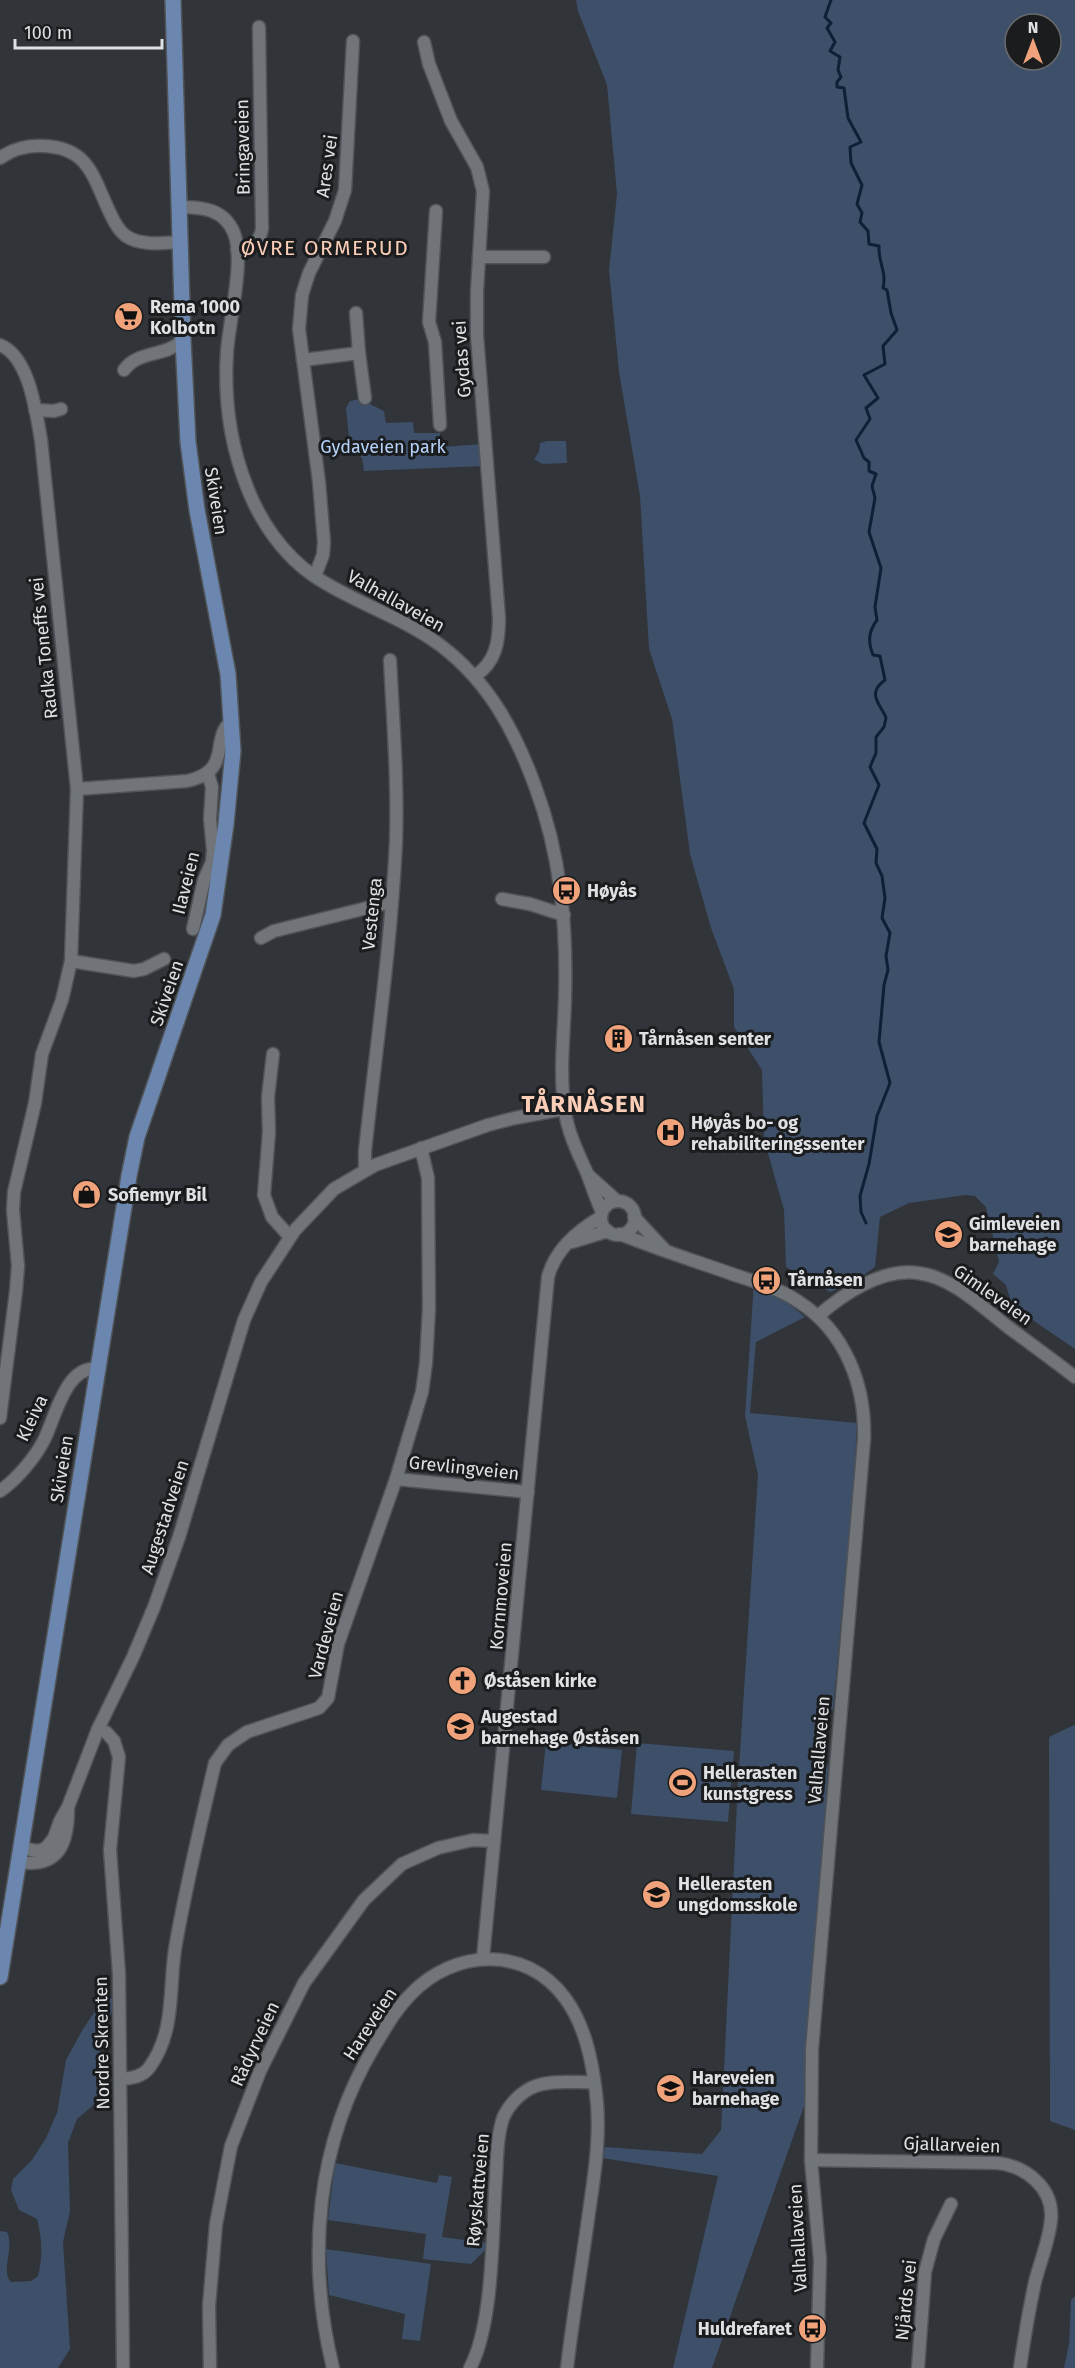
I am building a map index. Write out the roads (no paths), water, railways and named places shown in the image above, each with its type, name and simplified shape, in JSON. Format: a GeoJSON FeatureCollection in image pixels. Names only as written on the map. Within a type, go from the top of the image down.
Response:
{"type":"FeatureCollection","features":[{"type":"Feature","properties":{"kind":"main road","name":"Skiveien"},"geometry":{"type":"LineString","coordinates":[[0,1977],[123,1204],[137,1137],[213,915],[230,787],[232,720],[226,664],[192,476],[183,339],[173,6]]}},
{"type":"Feature","properties":{"kind":"street","name":"Bringaveien"},"geometry":{"type":"LineString","coordinates":[[237,250],[257,243],[262,230],[259,27]]}},
{"type":"Feature","properties":{"kind":"street","name":"Ares vei"},"geometry":{"type":"LineString","coordinates":[[315,576],[323,555],[324,542],[299,329],[302,295],[309,273],[335,221],[345,190],[353,41]]}},
{"type":"Feature","properties":{"kind":"street","name":"Gydas vei"},"geometry":{"type":"LineString","coordinates":[[424,42],[429,64],[451,121],[477,166],[483,191],[477,291],[477,335],[499,618],[498,641],[492,660],[475,676]]}},
{"type":"Feature","properties":{"kind":"street"},"geometry":{"type":"LineString","coordinates":[[0,159],[15,150],[32,146],[51,147],[71,152],[86,163],[114,222],[127,237],[150,243],[180,242]]}},
{"type":"Feature","properties":{"kind":"street","name":"Valhallaveien"},"geometry":{"type":"LineString","coordinates":[[179,207],[205,208],[221,216],[232,230],[237,250],[237,269],[226,369],[228,410],[235,450],[248,490],[266,525],[290,554],[315,576],[423,633],[449,652],[475,676],[511,729],[536,788],[555,853],[564,915],[566,946],[564,1109],[571,1137],[601,1214]]}},
{"type":"Feature","properties":{"kind":"street","name":"Gydas vei"},"geometry":{"type":"LineString","coordinates":[[436,211],[429,322],[435,342],[440,425]]}},
{"type":"Feature","properties":{"kind":"street"},"geometry":{"type":"LineString","coordinates":[[479,257],[544,257]]}},
{"type":"Feature","properties":{"kind":"street"},"geometry":{"type":"LineString","coordinates":[[356,312],[365,398]]}},
{"type":"Feature","properties":{"kind":"street"},"geometry":{"type":"LineString","coordinates":[[124,370],[130,361],[177,346],[183,339]]}},
{"type":"Feature","properties":{"kind":"street","name":"Radka Toneffs vei"},"geometry":{"type":"LineString","coordinates":[[0,345],[14,353],[22,367],[41,440],[78,789],[71,961],[62,1000],[42,1054],[35,1102],[14,1192],[13,1210],[17,1241],[16,1292],[0,1418]]}},
{"type":"Feature","properties":{"kind":"street"},"geometry":{"type":"LineString","coordinates":[[303,360],[359,353]]}},
{"type":"Feature","properties":{"kind":"street"},"geometry":{"type":"LineString","coordinates":[[35,410],[61,410]]}},
{"type":"Feature","properties":{"kind":"street","name":"Vestenga"},"geometry":{"type":"LineString","coordinates":[[365,1170],[365,1151],[391,902],[396,807],[390,660]]}},
{"type":"Feature","properties":{"kind":"street","name":"Ilaveien"},"geometry":{"type":"LineString","coordinates":[[193,929],[204,880],[212,862],[210,819],[212,787],[208,774],[215,764],[226,725],[232,720]]}},
{"type":"Feature","properties":{"kind":"street"},"geometry":{"type":"LineString","coordinates":[[78,789],[187,781],[208,774]]}},
{"type":"Feature","properties":{"kind":"street"},"geometry":{"type":"LineString","coordinates":[[502,900],[530,904],[564,915]]}},
{"type":"Feature","properties":{"kind":"street"},"geometry":{"type":"LineString","coordinates":[[261,938],[274,931],[391,902]]}},
{"type":"Feature","properties":{"kind":"street"},"geometry":{"type":"LineString","coordinates":[[71,961],[134,971],[164,960]]}},
{"type":"Feature","properties":{"kind":"street"},"geometry":{"type":"LineString","coordinates":[[273,1054],[268,1097],[269,1132],[264,1195],[272,1217],[290,1237]]}},
{"type":"Feature","properties":{"kind":"street","name":"Augestadveien"},"geometry":{"type":"LineString","coordinates":[[19,1855],[46,1848],[54,1838],[68,1807],[98,1729],[137,1649],[158,1597],[179,1537],[244,1320],[261,1282],[290,1237],[310,1212],[334,1189],[365,1170],[421,1148],[515,1118],[564,1109]]}},
{"type":"Feature","properties":{"kind":"street","name":"Vardeveien"},"geometry":{"type":"LineString","coordinates":[[121,2079],[139,2076],[150,2067],[168,2024],[173,1996],[174,1953],[215,1762],[228,1745],[247,1732],[319,1708],[328,1698],[338,1644],[396,1479],[422,1392],[429,1308],[428,1178],[421,1148]]}},
{"type":"Feature","properties":{"kind":"street","name":"Valhallaveien"},"geometry":{"type":"LineString","coordinates":[[587,1174],[617,1201]]}},
{"type":"Feature","properties":{"kind":"street"},"geometry":{"type":"LineString","coordinates":[[568,1243],[614,1233],[631,1228],[634,1217],[627,1204],[617,1201],[606,1205],[601,1214],[602,1225],[614,1233]]}},
{"type":"Feature","properties":{"kind":"street","name":"Kornmoveien"},"geometry":{"type":"LineString","coordinates":[[483,1958],[548,1277],[556,1257],[580,1231],[601,1214]]}},
{"type":"Feature","properties":{"kind":"street","name":"Valhallaveien"},"geometry":{"type":"LineString","coordinates":[[634,1217],[665,1250]]}},
{"type":"Feature","properties":{"kind":"street","name":"Valhallaveien"},"geometry":{"type":"LineString","coordinates":[[614,1233],[782,1292],[799,1301],[818,1316],[837,1339],[854,1372],[861,1395],[864,1424],[813,2034],[811,2160],[820,2260],[817,2368]]}},
{"type":"Feature","properties":{"kind":"street","name":"Gimleveien"},"geometry":{"type":"LineString","coordinates":[[818,1316],[837,1301],[873,1281],[901,1274],[924,1274],[943,1281],[962,1292],[1075,1377]]}},
{"type":"Feature","properties":{"kind":"street","name":"Kleiva"},"geometry":{"type":"LineString","coordinates":[[0,1491],[9,1484],[42,1444],[64,1394],[78,1374],[86,1369],[97,1369]]}},
{"type":"Feature","properties":{"kind":"street","name":"Grevlingveien"},"geometry":{"type":"LineString","coordinates":[[396,1479],[528,1492]]}},
{"type":"Feature","properties":{"kind":"street","name":"Nordre Skrenten"},"geometry":{"type":"LineString","coordinates":[[98,1729],[106,1732],[114,1741],[119,1757],[110,1850],[119,1974],[123,2368]]}},
{"type":"Feature","properties":{"kind":"street","name":"Rådyrveien"},"geometry":{"type":"LineString","coordinates":[[210,2368],[209,2306],[216,2224],[231,2146],[260,2071],[304,1983],[364,1900],[402,1864],[438,1848],[473,1840],[494,1840]]}},
{"type":"Feature","properties":{"kind":"street","name":"Hareveien"},"geometry":{"type":"LineString","coordinates":[[333,2368],[321,2298],[319,2229],[324,2174],[344,2108],[361,2068],[396,2011],[412,1993],[429,1978],[448,1968],[465,1961],[483,1958],[528,1968],[548,1981],[564,1996],[580,2025],[594,2082],[598,2117],[596,2159],[567,2368]]}},
{"type":"Feature","properties":{"kind":"street","name":"Røyskattveien"},"geometry":{"type":"LineString","coordinates":[[470,2368],[476,2358],[488,2299],[497,2157],[504,2118],[519,2096],[531,2088],[544,2084],[594,2082]]}},
{"type":"Feature","properties":{"kind":"street","name":"Gjallarveien"},"geometry":{"type":"LineString","coordinates":[[811,2160],[997,2163],[1017,2168],[1037,2182],[1049,2202],[1051,2219],[1035,2283],[1020,2368]]}},
{"type":"Feature","properties":{"kind":"street","name":"Njårds vei"},"geometry":{"type":"LineString","coordinates":[[918,2368],[921,2299],[926,2263],[951,2204]]}},
{"type":"Feature","properties":{"kind":"waterway"},"geometry":{"type":"LineString","coordinates":[[831,0],[825,17],[831,23],[827,28],[835,42],[830,51],[840,57],[838,70],[841,77],[837,82],[837,87],[844,88],[848,118],[861,142],[850,147],[851,163],[862,185],[857,204],[862,213],[860,222],[868,231],[869,244],[879,246],[884,277],[883,288],[887,290],[897,330],[883,346],[885,364],[864,375],[878,398],[866,408],[870,419],[856,440],[864,458],[869,462],[869,471],[876,474],[872,486],[875,498],[869,532],[881,568],[875,607],[877,620],[870,633],[870,646],[873,655],[880,656],[885,680],[879,685],[875,695],[886,718],[884,727],[876,737],[876,753],[870,767],[879,785],[864,823],[877,849],[876,863],[882,876],[885,898],[882,918],[890,933],[879,1042],[890,1083],[877,1116],[869,1164],[860,1196],[861,1212],[866,1223]]}},
{"type":"Feature","properties":{"kind":"place","name":"Rema 1000 Kolbotn"},"geometry":{"type":"Point","coordinates":[129,317]}},
{"type":"Feature","properties":{"kind":"place","name":"Høyås"},"geometry":{"type":"Point","coordinates":[566,891]}},
{"type":"Feature","properties":{"kind":"place","name":"Tårnåsen senter"},"geometry":{"type":"Point","coordinates":[618,1039]}},
{"type":"Feature","properties":{"kind":"place","name":"Høyås bo- og rehabiliteringssenter"},"geometry":{"type":"Point","coordinates":[670,1133]}},
{"type":"Feature","properties":{"kind":"place","name":"Sofiemyr Bil"},"geometry":{"type":"Point","coordinates":[87,1195]}},
{"type":"Feature","properties":{"kind":"place","name":"Gimleveien barnehage"},"geometry":{"type":"Point","coordinates":[948,1234]}},
{"type":"Feature","properties":{"kind":"place","name":"Tårnåsen"},"geometry":{"type":"Point","coordinates":[767,1280]}},
{"type":"Feature","properties":{"kind":"place","name":"Øståsen kirke"},"geometry":{"type":"Point","coordinates":[463,1681]}},
{"type":"Feature","properties":{"kind":"place","name":"Augestad barnehage Øståsen"},"geometry":{"type":"Point","coordinates":[460,1727]}},
{"type":"Feature","properties":{"kind":"place","name":"Hellerasten kunstgress"},"geometry":{"type":"Point","coordinates":[682,1783]}},
{"type":"Feature","properties":{"kind":"place","name":"Hellerasten ungdomsskole"},"geometry":{"type":"Point","coordinates":[657,1894]}},
{"type":"Feature","properties":{"kind":"place","name":"Hareveien barnehage"},"geometry":{"type":"Point","coordinates":[671,2088]}},
{"type":"Feature","properties":{"kind":"place","name":"Huldrefaret"},"geometry":{"type":"Point","coordinates":[813,2329]}},
{"type":"Feature","properties":{"kind":"district","name":"ØVRE ORMERUD"},"geometry":{"type":"Point","coordinates":[325,248]}},
{"type":"Feature","properties":{"kind":"district","name":"TÅRNÅSEN"},"geometry":{"type":"Point","coordinates":[584,1104]}},
{"type":"Feature","properties":{"kind":"park label","name":"Gydaveien park"},"geometry":{"type":"Point","coordinates":[383,447]}}]}
